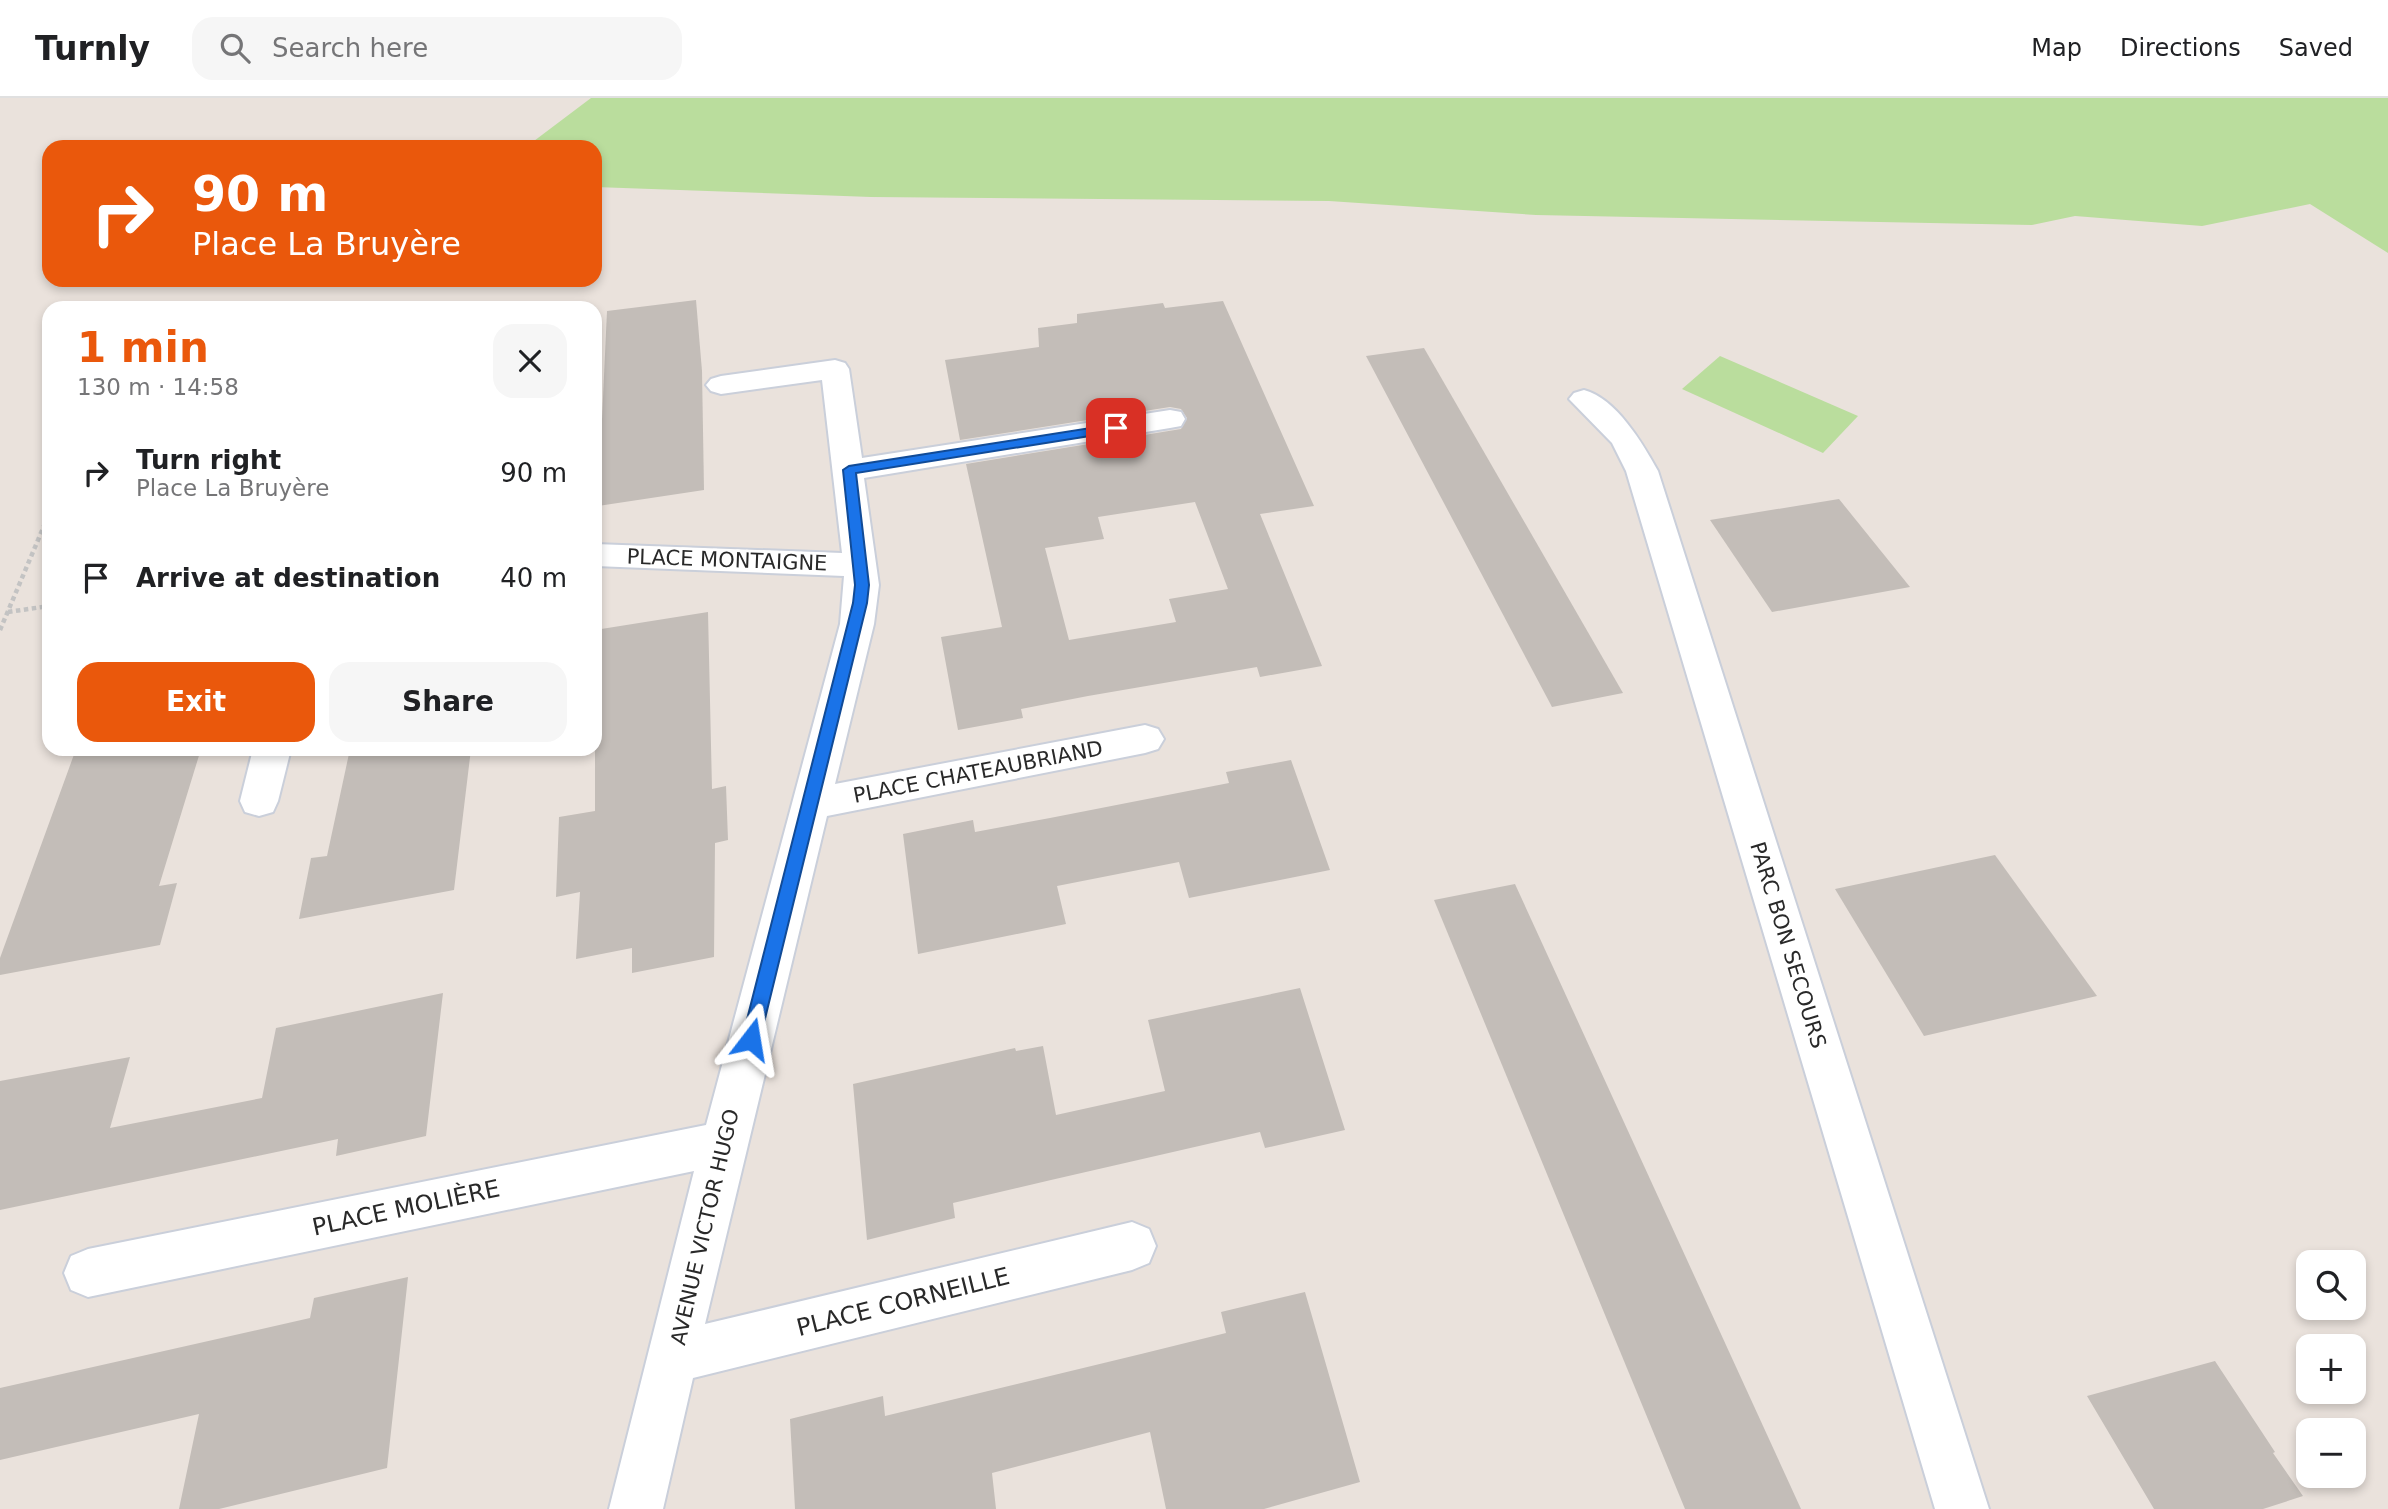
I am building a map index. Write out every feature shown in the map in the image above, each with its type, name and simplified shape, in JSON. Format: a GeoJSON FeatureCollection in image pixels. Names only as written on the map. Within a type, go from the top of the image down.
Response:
{"type":"FeatureCollection","features":[{"type":"Feature","properties":{"kind":"street","name":"AVENUE VICTOR HUGO"},"geometry":{"type":"LineString","coordinates":[[636,1509],[724,1143],[857,624],[862,585],[835,369],[721,384]]}},
{"type":"Feature","properties":{"kind":"street","name":"PARC BON SECOURS"},"geometry":{"type":"LineString","coordinates":[[1584,399],[1625,438],[1642,471],[1962,1509]]}},
{"type":"Feature","properties":{"kind":"street"},"geometry":{"type":"LineString","coordinates":[[849,470],[1170,419]]}},
{"type":"Feature","properties":{"kind":"street","name":"PLACE MONTAIGNE"},"geometry":{"type":"LineString","coordinates":[[602,555],[860,565]]}},
{"type":"Feature","properties":{"kind":"street","name":"PLACE CHATEAUBRIAND"},"geometry":{"type":"LineString","coordinates":[[810,804],[1145,739]]}},
{"type":"Feature","properties":{"kind":"street"},"geometry":{"type":"LineString","coordinates":[[259,801],[270,756]]}},
{"type":"Feature","properties":{"kind":"street","name":"PLACE MOLIÈRE"},"geometry":{"type":"LineString","coordinates":[[88,1273],[724,1143]]}},
{"type":"Feature","properties":{"kind":"street","name":"PLACE CORNEILLE"},"geometry":{"type":"LineString","coordinates":[[674,1357],[1132,1246]]}},
{"type":"Feature","properties":{"kind":"path"},"geometry":{"type":"LineString","coordinates":[[0,630],[42,531]]}},
{"type":"Feature","properties":{"kind":"path"},"geometry":{"type":"LineString","coordinates":[[8,612],[42,607]]}},
{"type":"Feature","properties":{"kind":"green space"},"geometry":{"type":"Polygon","coordinates":[[[591,98],[2388,98],[2388,253],[2310,204],[2202,226],[2075,216],[2032,225],[1536,215],[1329,201],[871,197],[602,187],[602,140],[535,140],[591,98]]]}},
{"type":"Feature","properties":{"kind":"green space"},"geometry":{"type":"Polygon","coordinates":[[[1720,356],[1858,416],[1823,453],[1682,389],[1720,356]]]}},
{"type":"Feature","properties":{"kind":"building"},"geometry":{"type":"Polygon","coordinates":[[[696,300],[702,371],[704,490],[602,505],[602,419],[607,311],[696,300]]]}},
{"type":"Feature","properties":{"kind":"building"},"geometry":{"type":"Polygon","coordinates":[[[1223,301],[1314,506],[1260,514],[1322,666],[1260,677],[1257,667],[1088,696],[1021,709],[1023,718],[958,730],[941,637],[1002,627],[966,464],[1181,429],[1187,418],[1181,409],[1170,407],[960,440],[945,360],[1039,347],[1038,328],[1077,323],[1077,314],[1163,303],[1165,308],[1223,301]],[[1195,502],[1098,517],[1104,539],[1045,548],[1069,640],[1176,622],[1169,599],[1228,589],[1195,502]]]}},
{"type":"Feature","properties":{"kind":"building"},"geometry":{"type":"Polygon","coordinates":[[[1424,348],[1623,693],[1552,707],[1366,356],[1424,348]]]}},
{"type":"Feature","properties":{"kind":"building"},"geometry":{"type":"Polygon","coordinates":[[[1839,499],[1910,587],[1772,612],[1710,520],[1839,499]]]}},
{"type":"Feature","properties":{"kind":"building"},"geometry":{"type":"Polygon","coordinates":[[[708,612],[712,789],[726,786],[728,840],[715,843],[714,957],[632,973],[632,948],[576,959],[580,892],[556,897],[559,817],[595,811],[595,756],[602,756],[602,629],[708,612]]]}},
{"type":"Feature","properties":{"kind":"building"},"geometry":{"type":"Polygon","coordinates":[[[73,756],[199,756],[159,886],[177,883],[160,945],[0,975],[0,958],[73,756]]]}},
{"type":"Feature","properties":{"kind":"building"},"geometry":{"type":"Polygon","coordinates":[[[348,756],[470,756],[454,890],[299,919],[311,858],[327,856],[348,756]]]}},
{"type":"Feature","properties":{"kind":"building"},"geometry":{"type":"Polygon","coordinates":[[[1291,760],[1330,870],[1189,898],[1179,862],[1057,886],[1066,924],[918,954],[903,834],[973,820],[975,832],[1050,818],[1229,783],[1226,772],[1291,760]]]}},
{"type":"Feature","properties":{"kind":"building"},"geometry":{"type":"Polygon","coordinates":[[[1995,855],[2097,996],[1924,1036],[1835,889],[1995,855]]]}},
{"type":"Feature","properties":{"kind":"building"},"geometry":{"type":"Polygon","coordinates":[[[1515,884],[1801,1509],[1685,1509],[1434,900],[1515,884]]]}},
{"type":"Feature","properties":{"kind":"building"},"geometry":{"type":"Polygon","coordinates":[[[1300,988],[1345,1130],[1265,1148],[1260,1132],[1051,1180],[953,1203],[955,1218],[867,1240],[853,1084],[1015,1048],[1016,1051],[1043,1046],[1056,1115],[1165,1091],[1148,1020],[1300,988]]]}},
{"type":"Feature","properties":{"kind":"building"},"geometry":{"type":"Polygon","coordinates":[[[443,993],[426,1136],[336,1156],[338,1139],[0,1210],[0,1081],[130,1057],[110,1128],[262,1098],[276,1028],[443,993]]]}},
{"type":"Feature","properties":{"kind":"building"},"geometry":{"type":"Polygon","coordinates":[[[408,1277],[387,1468],[219,1509],[179,1509],[199,1414],[0,1460],[0,1388],[310,1318],[314,1298],[408,1277]]]}},
{"type":"Feature","properties":{"kind":"building"},"geometry":{"type":"Polygon","coordinates":[[[1305,1292],[1360,1482],[1264,1509],[1166,1509],[1150,1432],[992,1473],[996,1509],[795,1509],[790,1419],[883,1396],[885,1416],[1141,1354],[1226,1333],[1221,1312],[1305,1292]]]}},
{"type":"Feature","properties":{"kind":"building"},"geometry":{"type":"Polygon","coordinates":[[[2215,1361],[2303,1496],[2263,1509],[2154,1509],[2087,1396],[2215,1361]]]}},
{"type":"Feature","properties":{"kind":"route"},"geometry":{"type":"LineString","coordinates":[[751,1039],[857,624],[862,585],[849,470],[1116,428]]}}]}
